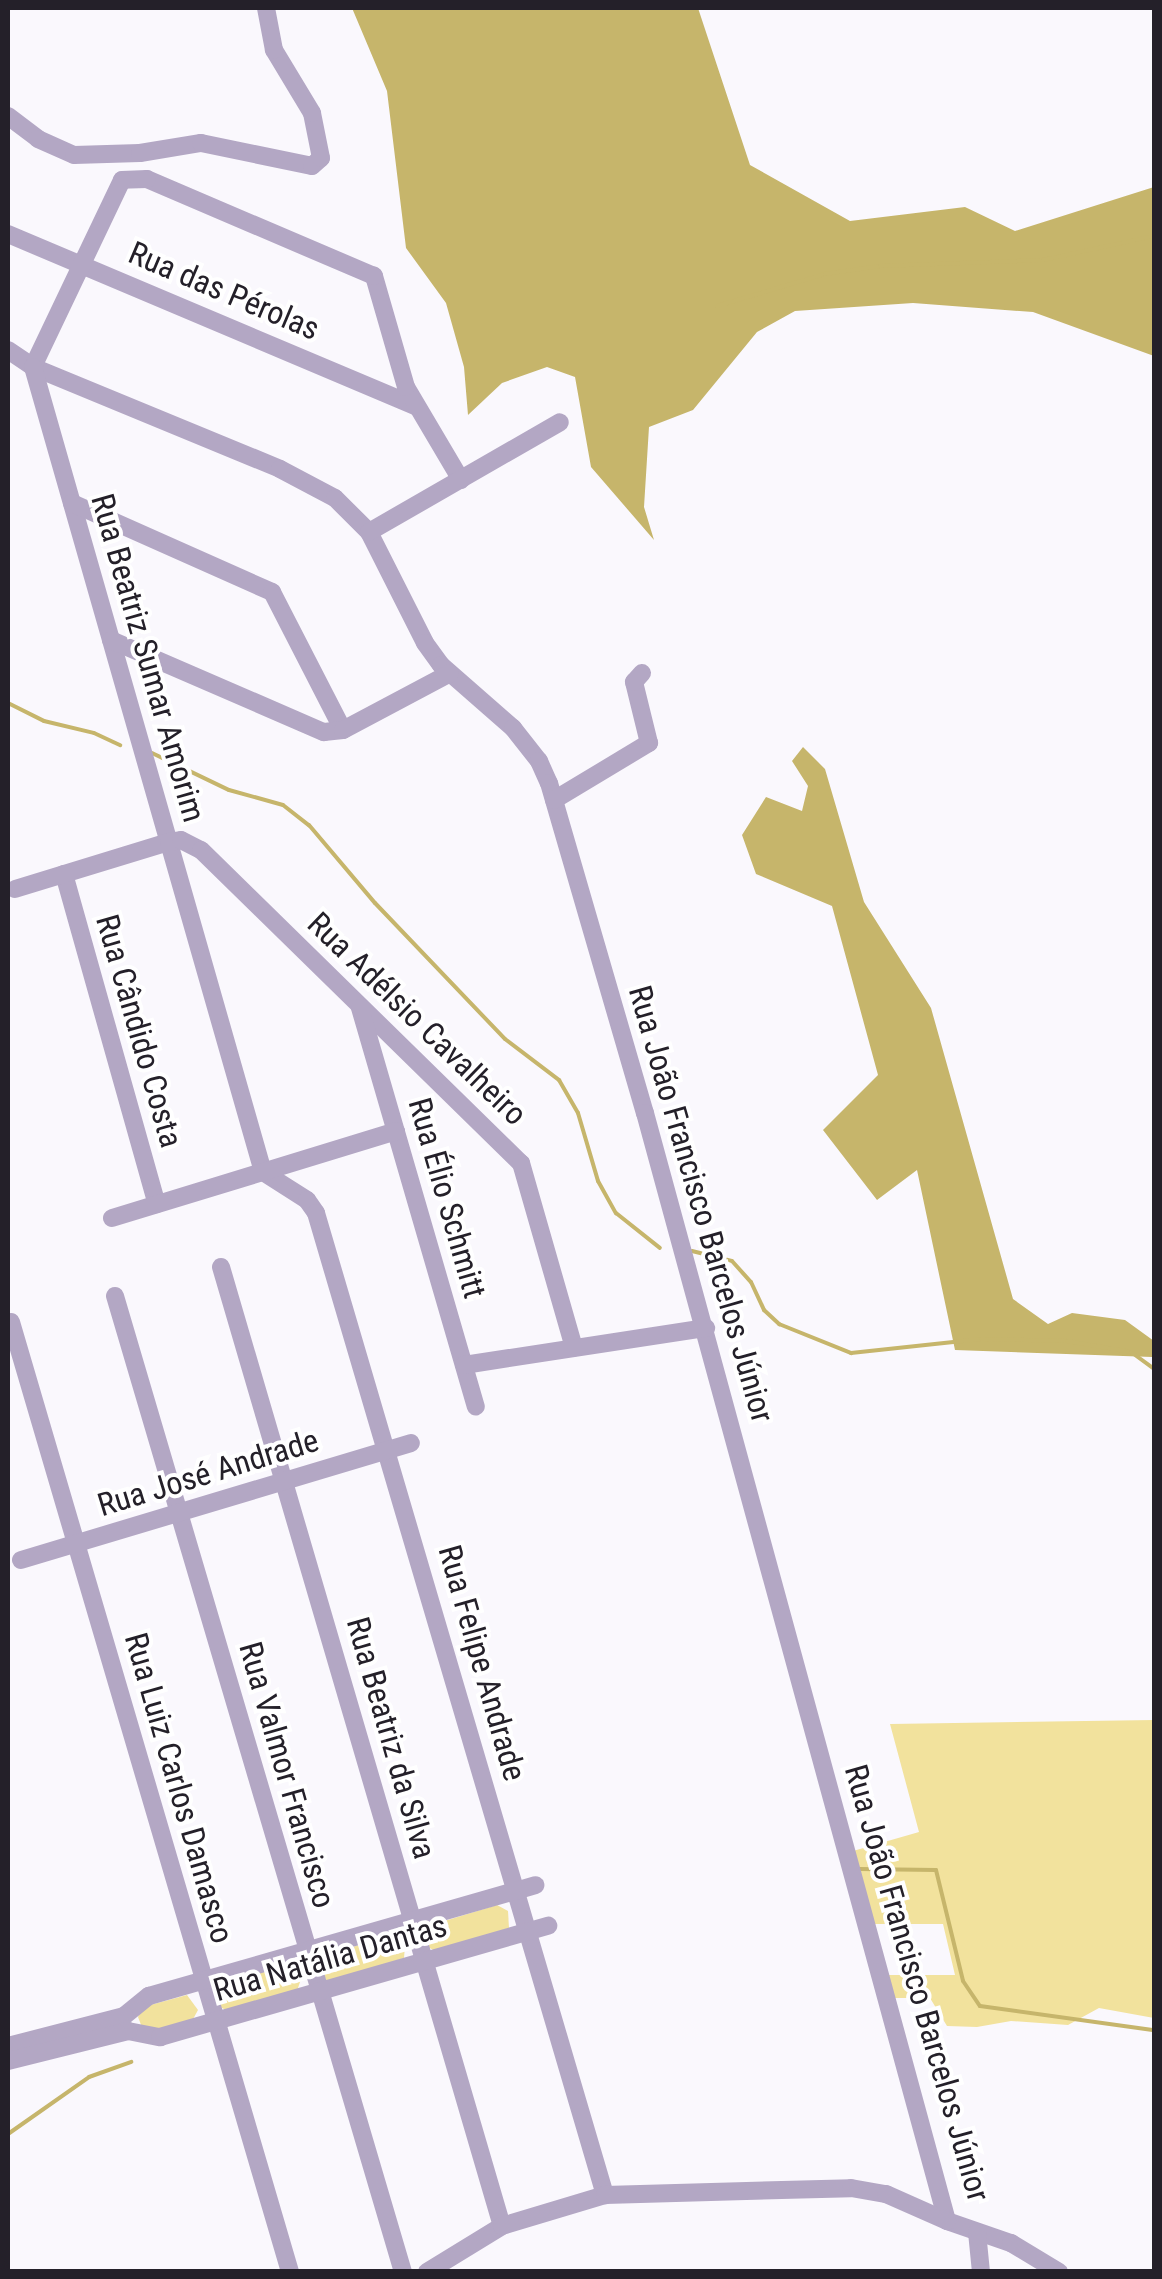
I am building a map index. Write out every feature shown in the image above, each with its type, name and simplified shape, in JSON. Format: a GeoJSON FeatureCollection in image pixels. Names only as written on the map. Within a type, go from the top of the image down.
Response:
{"type":"FeatureCollection","features":[{"type":"Feature","properties":{"kind":"street"},"geometry":{"type":"LineString","coordinates":[[8,116],[38,139],[74,155],[140,153],[200,142],[312,166],[321,158],[312,113],[274,50],[266,8]]}},
{"type":"Feature","properties":{"kind":"street"},"geometry":{"type":"LineString","coordinates":[[34,366],[117,188],[129,176],[147,178],[374,276],[416,406],[461,480]]}},
{"type":"Feature","properties":{"kind":"street","name":"Rua das Pérolas"},"geometry":{"type":"LineString","coordinates":[[8,234],[416,406]]}},
{"type":"Feature","properties":{"kind":"street","name":"Rua João Francisco Barcelos Júnior"},"geometry":{"type":"LineString","coordinates":[[8,350],[34,366],[314,485],[335,498],[370,532],[425,643],[450,673],[528,745],[554,800],[706,1328],[948,2221],[1010,2243],[1059,2272]]}},
{"type":"Feature","properties":{"kind":"street","name":"Rua Beatriz Sumar Amorim"},"geometry":{"type":"LineString","coordinates":[[34,366],[264,1172]]}},
{"type":"Feature","properties":{"kind":"street"},"geometry":{"type":"LineString","coordinates":[[370,532],[560,422]]}},
{"type":"Feature","properties":{"kind":"street"},"geometry":{"type":"LineString","coordinates":[[72,503],[272,592],[344,730]]}},
{"type":"Feature","properties":{"kind":"street"},"geometry":{"type":"LineString","coordinates":[[111,640],[324,732],[344,730],[450,673]]}},
{"type":"Feature","properties":{"kind":"street"},"geometry":{"type":"LineString","coordinates":[[554,800],[649,743],[634,682],[642,673]]}},
{"type":"Feature","properties":{"kind":"street","name":"Rua Adélsio Cavalheiro"},"geometry":{"type":"LineString","coordinates":[[169,842],[181,840],[201,850],[522,1163],[574,1348]]}},
{"type":"Feature","properties":{"kind":"street"},"geometry":{"type":"LineString","coordinates":[[15,888],[169,842]]}},
{"type":"Feature","properties":{"kind":"street","name":"Rua Cândido Costa"},"geometry":{"type":"LineString","coordinates":[[64,874],[157,1204]]}},
{"type":"Feature","properties":{"kind":"street","name":"Rua Élio Schmitt"},"geometry":{"type":"LineString","coordinates":[[360,1006],[476,1406]]}},
{"type":"Feature","properties":{"kind":"street"},"geometry":{"type":"LineString","coordinates":[[377,1066],[398,1055],[413,1057]]}},
{"type":"Feature","properties":{"kind":"street"},"geometry":{"type":"LineString","coordinates":[[112,1218],[396,1132]]}},
{"type":"Feature","properties":{"kind":"street","name":"Rua Felipe Andrade"},"geometry":{"type":"LineString","coordinates":[[264,1172],[307,1200],[316,1213],[606,2195]]}},
{"type":"Feature","properties":{"kind":"street","name":"Rua Beatriz da Silva"},"geometry":{"type":"LineString","coordinates":[[221,1267],[502,2226]]}},
{"type":"Feature","properties":{"kind":"street","name":"Rua Valmor Francisco"},"geometry":{"type":"LineString","coordinates":[[115,1296],[402,2272]]}},
{"type":"Feature","properties":{"kind":"street","name":"Rua Luiz Carlos Damasco"},"geometry":{"type":"LineString","coordinates":[[11,1322],[290,2272]]}},
{"type":"Feature","properties":{"kind":"street"},"geometry":{"type":"LineString","coordinates":[[464,1365],[706,1328]]}},
{"type":"Feature","properties":{"kind":"street","name":"Rua José Andrade"},"geometry":{"type":"LineString","coordinates":[[21,1560],[412,1443]]}},
{"type":"Feature","properties":{"kind":"street"},"geometry":{"type":"LineString","coordinates":[[8,2062],[126,2024],[142,1999],[536,1885]]}},
{"type":"Feature","properties":{"kind":"street","name":"Rua Natália Dantas"},"geometry":{"type":"LineString","coordinates":[[126,2024],[160,2037],[548,1926]]}},
{"type":"Feature","properties":{"kind":"street"},"geometry":{"type":"LineString","coordinates":[[8,2046],[126,2024]]}},
{"type":"Feature","properties":{"kind":"street"},"geometry":{"type":"LineString","coordinates":[[428,2272],[502,2226],[606,2195],[851,2188],[886,2194],[948,2221]]}},
{"type":"Feature","properties":{"kind":"street"},"geometry":{"type":"LineString","coordinates":[[977,2232],[981,2272]]}},
{"type":"Feature","properties":{"kind":"shaded area"},"geometry":{"type":"Polygon","coordinates":[[[352,8],[698,8],[750,165],[850,221],[965,207],[1015,231],[1154,187],[1154,356],[1033,312],[913,303],[795,311],[757,332],[693,410],[649,427],[644,507],[654,540],[591,467],[575,377],[547,367],[502,383],[468,415],[464,367],[446,303],[406,248],[387,91],[352,8]]]}},
{"type":"Feature","properties":{"kind":"shaded area"},"geometry":{"type":"Polygon","coordinates":[[[803,747],[825,769],[864,902],[931,1008],[1013,1299],[1048,1324],[1072,1313],[1125,1320],[1154,1341],[1154,1363],[1152,1357],[955,1350],[917,1170],[877,1200],[823,1130],[878,1075],[832,906],[756,874],[742,835],[766,797],[802,811],[808,786],[792,761],[803,747]]]}},
{"type":"Feature","properties":{"kind":"shaded area"},"geometry":{"type":"Polygon","coordinates":[[[1154,1720],[1154,2018],[1099,2008],[1068,2025],[1011,2021],[977,2027],[947,2026],[930,1998],[893,1998],[887,1975],[955,1975],[943,1924],[874,1924],[853,1851],[919,1832],[890,1724],[1154,1720]]]}},
{"type":"Feature","properties":{"kind":"shaded area"},"geometry":{"type":"Polygon","coordinates":[[[497,1905],[508,1911],[509,1928],[438,1953],[425,1945],[428,1926],[497,1905]]]}},
{"type":"Feature","properties":{"kind":"shaded area"},"geometry":{"type":"Polygon","coordinates":[[[392,1935],[405,1946],[404,1958],[333,1982],[326,1980],[319,1961],[323,1956],[392,1935]]]}},
{"type":"Feature","properties":{"kind":"shaded area"},"geometry":{"type":"Polygon","coordinates":[[[288,1964],[302,1976],[297,1991],[229,2012],[217,2005],[219,1986],[288,1964]]]}},
{"type":"Feature","properties":{"kind":"shaded area"},"geometry":{"type":"Polygon","coordinates":[[[187,1995],[198,2010],[192,2021],[154,2034],[143,2030],[138,2017],[143,2007],[187,1995]]]}},
{"type":"Feature","properties":{"kind":"waterway"},"geometry":{"type":"LineString","coordinates":[[717,306],[825,274],[880,266],[1043,260],[1154,236]]}},
{"type":"Feature","properties":{"kind":"waterway"},"geometry":{"type":"LineString","coordinates":[[8,703],[44,721],[94,733],[120,745]]}},
{"type":"Feature","properties":{"kind":"waterway"},"geometry":{"type":"LineString","coordinates":[[152,753],[229,790],[283,805],[309,825],[375,903],[505,1039],[559,1080],[578,1113],[598,1181],[616,1213],[660,1248]]}},
{"type":"Feature","properties":{"kind":"waterway"},"geometry":{"type":"LineString","coordinates":[[692,1251],[732,1261],[751,1282],[764,1310],[779,1324],[851,1353],[981,1339],[1067,1341],[1131,1352],[1154,1369]]}},
{"type":"Feature","properties":{"kind":"waterway"},"geometry":{"type":"LineString","coordinates":[[859,1869],[936,1870],[963,1981],[980,2006],[1154,2030]]}},
{"type":"Feature","properties":{"kind":"waterway"},"geometry":{"type":"LineString","coordinates":[[8,2134],[89,2077],[131,2062]]}}]}
